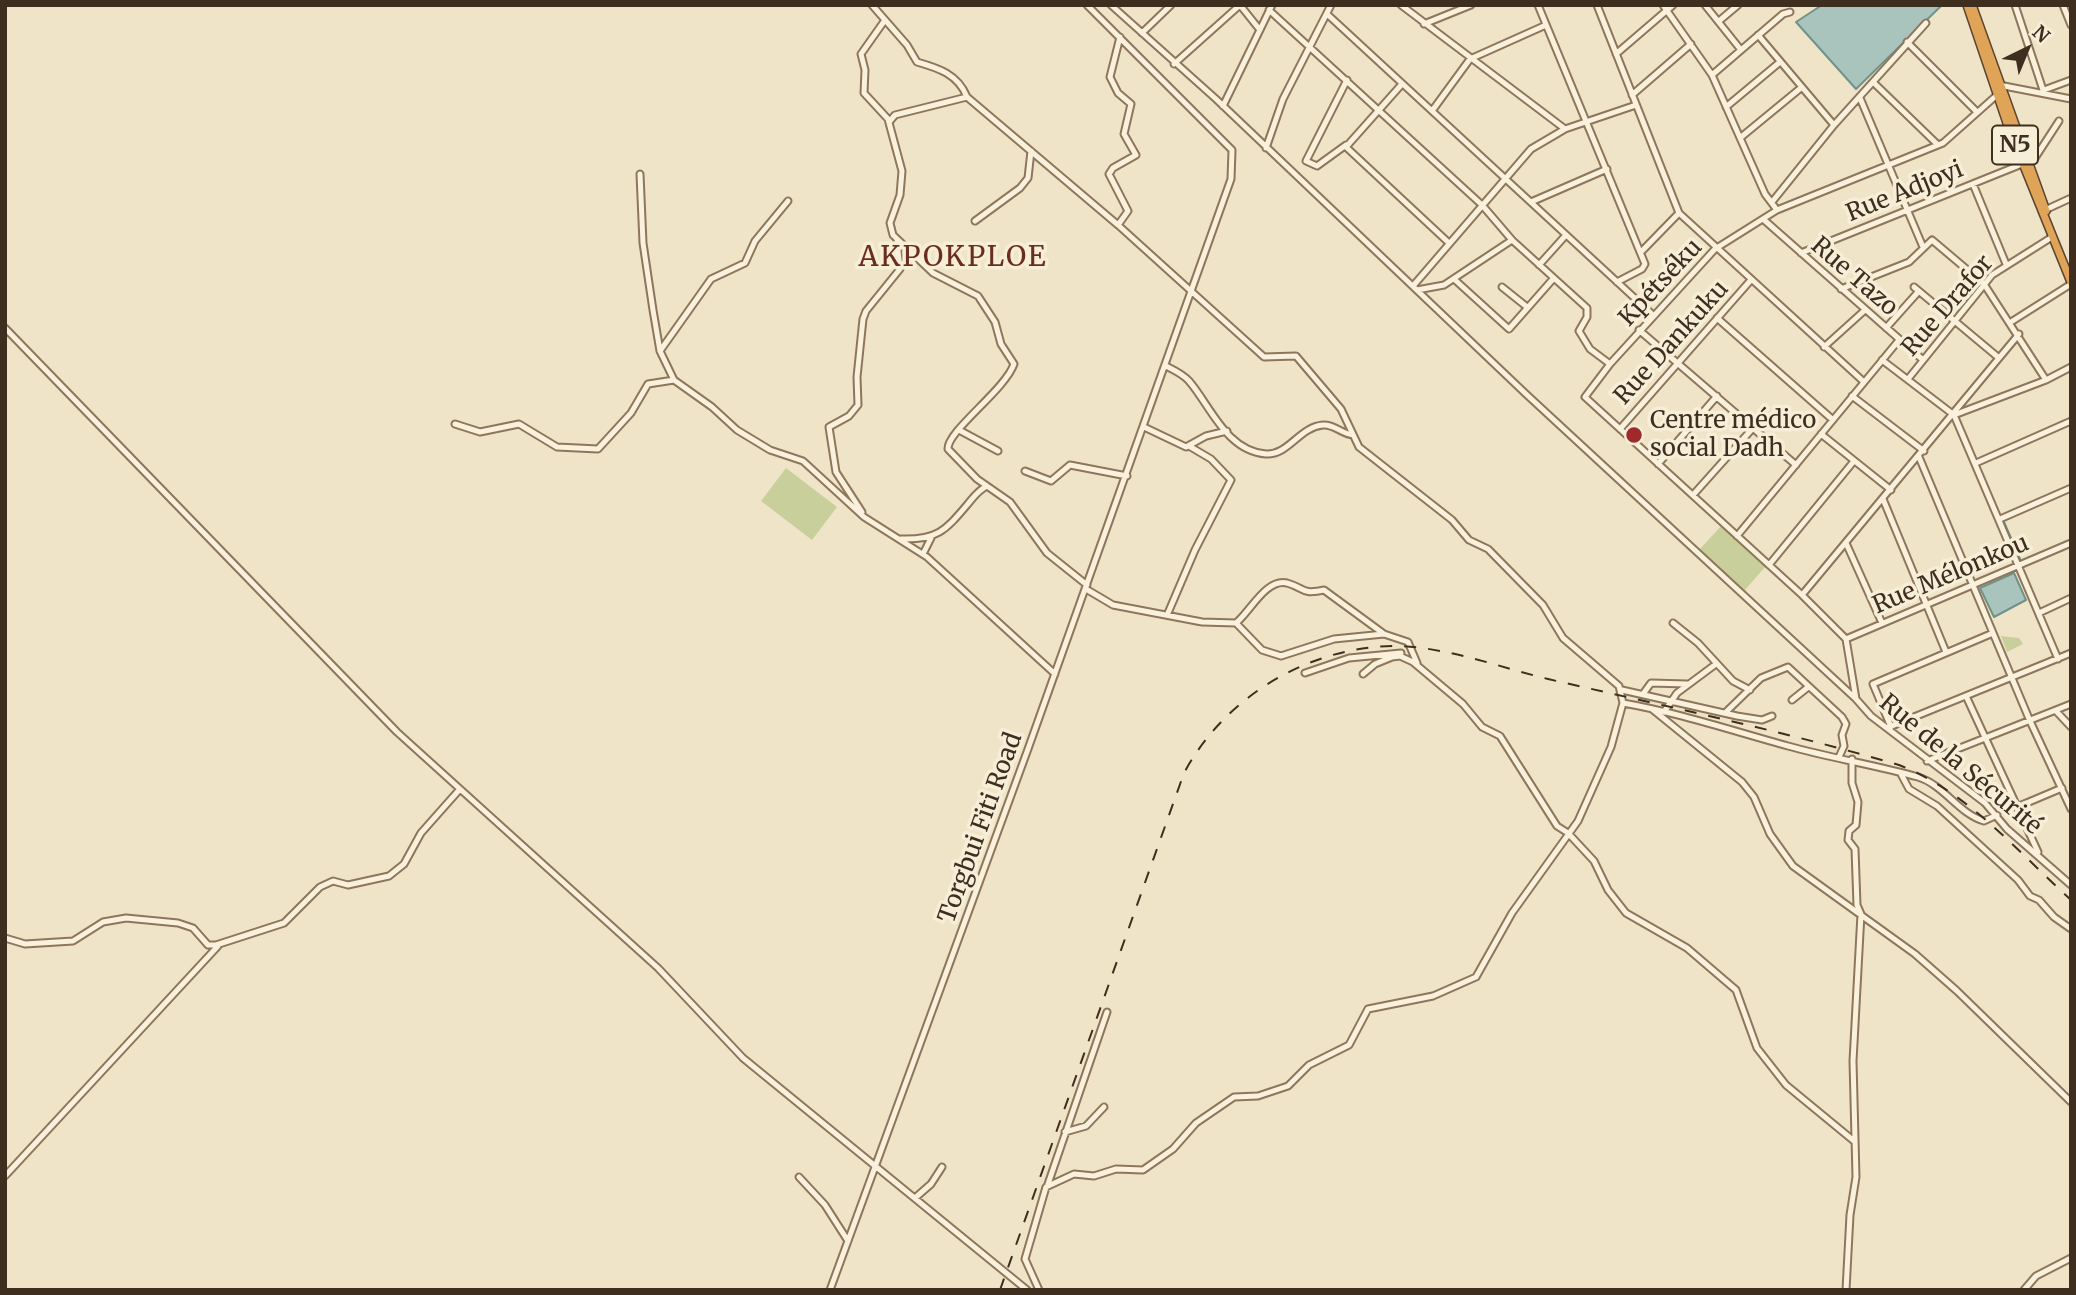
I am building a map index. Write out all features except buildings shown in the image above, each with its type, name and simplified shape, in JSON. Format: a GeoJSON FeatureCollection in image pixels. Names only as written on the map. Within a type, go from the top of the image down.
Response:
{"type":"FeatureCollection","features":[{"type":"Feature","properties":{"kind":"highway","name":"N5"},"geometry":{"type":"LineString","coordinates":[[1967,5],[1996,85]]}},
{"type":"Feature","properties":{"kind":"highway","name":"N5"},"geometry":{"type":"LineString","coordinates":[[1972,5],[1999,95],[2071,283]]}},
{"type":"Feature","properties":{"kind":"highway","name":"N5"},"geometry":{"type":"LineString","coordinates":[[2043,210],[2071,270]]}},
{"type":"Feature","properties":{"kind":"street"},"geometry":{"type":"LineString","coordinates":[[872,5],[917,62],[944,70],[963,85],[967,97],[1118,225],[1264,357],[1296,356],[1341,409],[1359,447],[1452,520],[1469,540],[1488,549],[1543,605],[1563,638],[1622,690],[1751,719],[1772,716]]}},
{"type":"Feature","properties":{"kind":"street","name":"Torgbui Fiti Road"},"geometry":{"type":"LineString","coordinates":[[830,1290],[1167,366],[1231,179],[1232,150],[1087,5]]}},
{"type":"Feature","properties":{"kind":"street"},"geometry":{"type":"LineString","coordinates":[[1111,5],[1223,106],[1856,699]]}},
{"type":"Feature","properties":{"kind":"street"},"geometry":{"type":"LineString","coordinates":[[1142,33],[1171,5]]}},
{"type":"Feature","properties":{"kind":"street"},"geometry":{"type":"LineString","coordinates":[[1174,64],[1240,5],[1260,30]]}},
{"type":"Feature","properties":{"kind":"street"},"geometry":{"type":"LineString","coordinates":[[1266,148],[1283,99],[1331,5]]}},
{"type":"Feature","properties":{"kind":"street"},"geometry":{"type":"LineString","coordinates":[[1401,5],[1566,129]]}},
{"type":"Feature","properties":{"kind":"street"},"geometry":{"type":"LineString","coordinates":[[1424,24],[1471,5]]}},
{"type":"Feature","properties":{"kind":"street"},"geometry":{"type":"LineString","coordinates":[[1538,5],[1645,264],[1642,269],[1617,282]]}},
{"type":"Feature","properties":{"kind":"street"},"geometry":{"type":"LineString","coordinates":[[1597,5],[1679,213],[1715,249],[1864,382]]}},
{"type":"Feature","properties":{"kind":"street"},"geometry":{"type":"LineString","coordinates":[[1616,54],[1664,8],[1673,5]]}},
{"type":"Feature","properties":{"kind":"street"},"geometry":{"type":"LineString","coordinates":[[1706,5],[1741,50]]}},
{"type":"Feature","properties":{"kind":"street"},"geometry":{"type":"LineString","coordinates":[[1719,21],[1738,5]]}},
{"type":"Feature","properties":{"kind":"street"},"geometry":{"type":"LineString","coordinates":[[2015,5],[2044,91]]}},
{"type":"Feature","properties":{"kind":"street"},"geometry":{"type":"LineString","coordinates":[[2063,5],[2071,25]]}},
{"type":"Feature","properties":{"kind":"street"},"geometry":{"type":"LineString","coordinates":[[1223,106],[1270,8],[1482,205],[1512,240],[1587,308],[1587,317],[1579,331],[1590,349],[1610,364]]}},
{"type":"Feature","properties":{"kind":"street"},"geometry":{"type":"LineString","coordinates":[[1664,8],[1712,75],[1765,194],[1777,210]]}},
{"type":"Feature","properties":{"kind":"street"},"geometry":{"type":"LineString","coordinates":[[1712,75],[1783,14],[1790,12]]}},
{"type":"Feature","properties":{"kind":"street"},"geometry":{"type":"LineString","coordinates":[[1327,14],[1653,315]]}},
{"type":"Feature","properties":{"kind":"street"},"geometry":{"type":"LineString","coordinates":[[864,517],[836,472],[829,427],[855,411],[858,405],[857,377],[863,319],[900,268],[896,239],[890,223],[900,195],[902,171],[889,122],[864,93],[865,70],[861,54],[885,20]]}},
{"type":"Feature","properties":{"kind":"street"},"geometry":{"type":"LineString","coordinates":[[1772,202],[1834,125],[1926,23]]}},
{"type":"Feature","properties":{"kind":"street"},"geometry":{"type":"LineString","coordinates":[[1432,111],[1470,59],[1546,25]]}},
{"type":"Feature","properties":{"kind":"street"},"geometry":{"type":"LineString","coordinates":[[1758,36],[1834,125]]}},
{"type":"Feature","properties":{"kind":"street"},"geometry":{"type":"LineString","coordinates":[[1118,225],[1128,211],[1121,204],[1109,174],[1113,168],[1136,155],[1124,134],[1131,103],[1118,93],[1110,77],[1120,37]]}},
{"type":"Feature","properties":{"kind":"street"},"geometry":{"type":"LineString","coordinates":[[1907,42],[1976,111]]}},
{"type":"Feature","properties":{"kind":"street"},"geometry":{"type":"LineString","coordinates":[[1632,95],[1691,44]]}},
{"type":"Feature","properties":{"kind":"street"},"geometry":{"type":"LineString","coordinates":[[1726,107],[1780,62]]}},
{"type":"Feature","properties":{"kind":"street"},"geometry":{"type":"LineString","coordinates":[[1347,80],[1306,161],[1317,166],[1346,145],[1402,84]]}},
{"type":"Feature","properties":{"kind":"street"},"geometry":{"type":"LineString","coordinates":[[2044,91],[2071,80]]}},
{"type":"Feature","properties":{"kind":"street"},"geometry":{"type":"LineString","coordinates":[[1873,82],[1937,144]]}},
{"type":"Feature","properties":{"kind":"street"},"geometry":{"type":"LineString","coordinates":[[1996,85],[2044,91],[2071,99]]}},
{"type":"Feature","properties":{"kind":"street"},"geometry":{"type":"LineString","coordinates":[[1740,138],[1802,87]]}},
{"type":"Feature","properties":{"kind":"street","name":"Kpétséku"},"geometry":{"type":"LineString","coordinates":[[1620,429],[1585,397],[1639,330],[1715,249],[1777,210],[1943,143],[1976,111],[1999,95]]}},
{"type":"Feature","properties":{"kind":"street"},"geometry":{"type":"LineString","coordinates":[[889,122],[895,115],[967,97]]}},
{"type":"Feature","properties":{"kind":"street"},"geometry":{"type":"LineString","coordinates":[[1860,98],[1923,247]]}},
{"type":"Feature","properties":{"kind":"street"},"geometry":{"type":"LineString","coordinates":[[1415,288],[1449,243],[1531,149],[1566,129],[1636,105]]}},
{"type":"Feature","properties":{"kind":"street"},"geometry":{"type":"LineString","coordinates":[[2025,163],[2035,158],[2059,121]]}},
{"type":"Feature","properties":{"kind":"street"},"geometry":{"type":"LineString","coordinates":[[1346,145],[1449,243]]}},
{"type":"Feature","properties":{"kind":"street"},"geometry":{"type":"LineString","coordinates":[[975,221],[1020,188],[1028,178],[1031,151]]}},
{"type":"Feature","properties":{"kind":"street","name":"Rue Adjoyi"},"geometry":{"type":"LineString","coordinates":[[1801,253],[2025,163]]}},
{"type":"Feature","properties":{"kind":"street"},"geometry":{"type":"LineString","coordinates":[[1531,202],[1606,169]]}},
{"type":"Feature","properties":{"kind":"street"},"geometry":{"type":"LineString","coordinates":[[640,174],[643,243],[660,351],[674,380],[712,407],[737,430],[770,450],[803,461],[864,517],[923,554],[1055,674]]}},
{"type":"Feature","properties":{"kind":"street"},"geometry":{"type":"LineString","coordinates":[[1973,184],[2006,264]]}},
{"type":"Feature","properties":{"kind":"street"},"geometry":{"type":"LineString","coordinates":[[2043,210],[2071,198]]}},
{"type":"Feature","properties":{"kind":"street"},"geometry":{"type":"LineString","coordinates":[[660,351],[689,314],[703,287],[715,275],[745,263],[755,241],[788,201]]}},
{"type":"Feature","properties":{"kind":"street"},"geometry":{"type":"LineString","coordinates":[[1641,253],[1679,213]]}},
{"type":"Feature","properties":{"kind":"street","name":"Rue Tazo"},"geometry":{"type":"LineString","coordinates":[[1763,219],[1923,360]]}},
{"type":"Feature","properties":{"kind":"street"},"geometry":{"type":"LineString","coordinates":[[1539,265],[1566,235]]}},
{"type":"Feature","properties":{"kind":"street","name":"Rue Drafor"},"geometry":{"type":"LineString","coordinates":[[1908,379],[1984,284],[2006,264],[2052,237]]}},
{"type":"Feature","properties":{"kind":"street"},"geometry":{"type":"LineString","coordinates":[[896,239],[937,276],[978,296],[995,322],[1001,344],[1013,358],[1014,364],[1008,375],[987,403],[947,444],[948,449],[977,479],[1010,502],[1047,553],[1087,587],[1113,605],[1168,613],[1202,622],[1236,623],[1262,650],[1281,656],[1334,639],[1384,634]]}},
{"type":"Feature","properties":{"kind":"street"},"geometry":{"type":"LineString","coordinates":[[1415,288],[1440,287],[1512,240]]}},
{"type":"Feature","properties":{"kind":"street"},"geometry":{"type":"LineString","coordinates":[[1841,289],[1909,262],[1932,240],[1984,284],[2019,334],[2046,380]]}},
{"type":"Feature","properties":{"kind":"street"},"geometry":{"type":"LineString","coordinates":[[1454,279],[1507,328],[1515,325],[1527,307],[1553,279]]}},
{"type":"Feature","properties":{"kind":"street","name":"Rue Dankuku"},"geometry":{"type":"LineString","coordinates":[[1620,429],[1751,281]]}},
{"type":"Feature","properties":{"kind":"street"},"geometry":{"type":"LineString","coordinates":[[2011,322],[2071,283]]}},
{"type":"Feature","properties":{"kind":"street"},"geometry":{"type":"LineString","coordinates":[[1502,287],[1527,307]]}},
{"type":"Feature","properties":{"kind":"street"},"geometry":{"type":"LineString","coordinates":[[1886,328],[1916,289],[1999,358]]}},
{"type":"Feature","properties":{"kind":"street"},"geometry":{"type":"LineString","coordinates":[[1824,346],[1865,310]]}},
{"type":"Feature","properties":{"kind":"street"},"geometry":{"type":"LineString","coordinates":[[1717,318],[1833,420]]}},
{"type":"Feature","properties":{"kind":"street"},"geometry":{"type":"LineString","coordinates":[[5,328],[397,732],[658,968],[743,1058],[1027,1290]]}},
{"type":"Feature","properties":{"kind":"street"},"geometry":{"type":"LineString","coordinates":[[1639,330],[1796,465]]}},
{"type":"Feature","properties":{"kind":"street"},"geometry":{"type":"LineString","coordinates":[[1802,595],[2019,334]]}},
{"type":"Feature","properties":{"kind":"street"},"geometry":{"type":"LineString","coordinates":[[1737,536],[1899,340]]}},
{"type":"Feature","properties":{"kind":"street"},"geometry":{"type":"LineString","coordinates":[[1882,360],[1954,415],[2058,659]]}},
{"type":"Feature","properties":{"kind":"street"},"geometry":{"type":"LineString","coordinates":[[1167,366],[1187,379],[1213,420],[1245,446],[1263,454],[1283,449],[1314,427],[1332,426],[1353,435]]}},
{"type":"Feature","properties":{"kind":"street"},"geometry":{"type":"LineString","coordinates":[[1954,415],[2046,380],[2071,367]]}},
{"type":"Feature","properties":{"kind":"street"},"geometry":{"type":"LineString","coordinates":[[455,424],[480,432],[519,424],[557,447],[598,449],[631,414],[648,384],[674,380]]}},
{"type":"Feature","properties":{"kind":"street"},"geometry":{"type":"LineString","coordinates":[[1658,464],[1717,396]]}},
{"type":"Feature","properties":{"kind":"street"},"geometry":{"type":"LineString","coordinates":[[1852,396],[1924,451]]}},
{"type":"Feature","properties":{"kind":"street"},"geometry":{"type":"LineString","coordinates":[[1976,463],[2071,421]]}},
{"type":"Feature","properties":{"kind":"street"},"geometry":{"type":"LineString","coordinates":[[1144,427],[1182,446],[1189,446],[1206,436],[1227,431]]}},
{"type":"Feature","properties":{"kind":"street"},"geometry":{"type":"LineString","coordinates":[[1693,495],[1753,428]]}},
{"type":"Feature","properties":{"kind":"street"},"geometry":{"type":"LineString","coordinates":[[1620,429],[1802,595],[1846,639]]}},
{"type":"Feature","properties":{"kind":"street"},"geometry":{"type":"LineString","coordinates":[[959,430],[998,451]]}},
{"type":"Feature","properties":{"kind":"street"},"geometry":{"type":"LineString","coordinates":[[1821,434],[1891,490]]}},
{"type":"Feature","properties":{"kind":"street"},"geometry":{"type":"LineString","coordinates":[[1168,613],[1195,550],[1231,480],[1211,459],[1189,446]]}},
{"type":"Feature","properties":{"kind":"street"},"geometry":{"type":"LineString","coordinates":[[1919,457],[2029,721],[2071,809]]}},
{"type":"Feature","properties":{"kind":"street"},"geometry":{"type":"LineString","coordinates":[[1769,565],[1854,461]]}},
{"type":"Feature","properties":{"kind":"street"},"geometry":{"type":"LineString","coordinates":[[1025,471],[1051,481],[1070,465],[1127,476]]}},
{"type":"Feature","properties":{"kind":"street"},"geometry":{"type":"LineString","coordinates":[[977,479],[978,491]]}},
{"type":"Feature","properties":{"kind":"street"},"geometry":{"type":"LineString","coordinates":[[899,539],[930,538],[943,533],[978,491],[987,486]]}},
{"type":"Feature","properties":{"kind":"street"},"geometry":{"type":"LineString","coordinates":[[2000,519],[2071,488]]}},
{"type":"Feature","properties":{"kind":"street"},"geometry":{"type":"LineString","coordinates":[[1883,499],[1946,652]]}},
{"type":"Feature","properties":{"kind":"street"},"geometry":{"type":"LineString","coordinates":[[923,554],[930,538]]}},
{"type":"Feature","properties":{"kind":"street"},"geometry":{"type":"LineString","coordinates":[[1846,542],[1882,623]]}},
{"type":"Feature","properties":{"kind":"street","name":"Rue Mélonkou"},"geometry":{"type":"LineString","coordinates":[[1846,639],[2071,543]]}},
{"type":"Feature","properties":{"kind":"street"},"geometry":{"type":"LineString","coordinates":[[1236,623],[1273,585],[1286,583],[1302,592],[1324,590],[1384,634],[1408,642],[1410,653],[1418,666]]}},
{"type":"Feature","properties":{"kind":"street"},"geometry":{"type":"LineString","coordinates":[[2039,613],[2071,598]]}},
{"type":"Feature","properties":{"kind":"street"},"geometry":{"type":"LineString","coordinates":[[1673,623],[1698,643],[1733,681],[1750,690]]}},
{"type":"Feature","properties":{"kind":"street"},"geometry":{"type":"LineString","coordinates":[[1993,633],[1873,684],[1889,727],[2071,653]]}},
{"type":"Feature","properties":{"kind":"street","name":"Rue de la Sécurité"},"geometry":{"type":"LineString","coordinates":[[1846,639],[1856,699],[1927,761],[1997,814],[2007,828],[2039,853],[2071,885]]}},
{"type":"Feature","properties":{"kind":"street"},"geometry":{"type":"LineString","coordinates":[[1305,673],[1349,658],[1410,653]]}},
{"type":"Feature","properties":{"kind":"street"},"geometry":{"type":"LineString","coordinates":[[1363,674],[1375,664],[1400,656],[1418,666],[1463,704],[1482,727],[1500,736],[1557,826],[1568,833],[1594,861],[1608,890],[1626,913],[1687,948],[1736,990],[1757,1048],[1786,1085],[1854,1141]]}},
{"type":"Feature","properties":{"kind":"street"},"geometry":{"type":"LineString","coordinates":[[1664,712],[1687,684],[1716,664]]}},
{"type":"Feature","properties":{"kind":"street"},"geometry":{"type":"LineString","coordinates":[[1726,712],[1761,678],[1788,667],[1807,688],[1842,717],[1846,724],[1842,735],[1844,750],[1839,757]]}},
{"type":"Feature","properties":{"kind":"street"},"geometry":{"type":"LineString","coordinates":[[1643,694],[1651,683],[1687,684]]}},
{"type":"Feature","properties":{"kind":"street"},"geometry":{"type":"LineString","coordinates":[[1792,700],[1807,688]]}},
{"type":"Feature","properties":{"kind":"street"},"geometry":{"type":"LineString","coordinates":[[1048,1186],[1074,1174],[1094,1176],[1116,1169],[1143,1170],[1173,1149],[1196,1123],[1234,1097],[1258,1096],[1288,1086],[1309,1065],[1349,1045],[1368,1009],[1433,996],[1475,977],[1512,913],[1578,821],[1611,747],[1623,703],[1622,690]]}},
{"type":"Feature","properties":{"kind":"street"},"geometry":{"type":"LineString","coordinates":[[1966,696],[2039,853]]}},
{"type":"Feature","properties":{"kind":"street"},"geometry":{"type":"LineString","coordinates":[[1623,703],[1852,759],[1932,783],[1984,821],[1997,814]]}},
{"type":"Feature","properties":{"kind":"street"},"geometry":{"type":"LineString","coordinates":[[1927,761],[2071,705]]}},
{"type":"Feature","properties":{"kind":"street"},"geometry":{"type":"LineString","coordinates":[[1652,709],[1742,782],[1754,797],[1770,834],[1793,866],[1861,914],[1957,991],[2071,1102]]}},
{"type":"Feature","properties":{"kind":"street"},"geometry":{"type":"LineString","coordinates":[[2056,710],[2071,727]]}},
{"type":"Feature","properties":{"kind":"street"},"geometry":{"type":"LineString","coordinates":[[1846,1290],[1850,1214],[1856,1177],[1856,980],[1861,914],[1857,905],[1855,849],[1848,840],[1849,831],[1856,825],[1858,802],[1852,783],[1852,759]]}},
{"type":"Feature","properties":{"kind":"street"},"geometry":{"type":"LineString","coordinates":[[1901,774],[1909,789],[1937,806],[2018,880],[2030,896],[2039,900],[2054,917],[2071,929]]}},
{"type":"Feature","properties":{"kind":"street"},"geometry":{"type":"LineString","coordinates":[[2017,807],[2062,788]]}},
{"type":"Feature","properties":{"kind":"street"},"geometry":{"type":"LineString","coordinates":[[5,938],[25,944],[73,941],[103,922],[126,918],[178,923],[193,928],[208,945],[220,944],[285,923],[320,887],[333,881],[348,885],[389,876],[404,864],[421,833],[460,789]]}},
{"type":"Feature","properties":{"kind":"street"},"geometry":{"type":"LineString","coordinates":[[5,1177],[220,944]]}},
{"type":"Feature","properties":{"kind":"street"},"geometry":{"type":"LineString","coordinates":[[1039,1290],[1025,1259],[1107,1012]]}},
{"type":"Feature","properties":{"kind":"street"},"geometry":{"type":"LineString","coordinates":[[1065,1132],[1086,1126],[1104,1107]]}},
{"type":"Feature","properties":{"kind":"street"},"geometry":{"type":"LineString","coordinates":[[915,1198],[931,1184],[942,1167]]}},
{"type":"Feature","properties":{"kind":"street"},"geometry":{"type":"LineString","coordinates":[[799,1177],[825,1205],[848,1241]]}},
{"type":"Feature","properties":{"kind":"street"},"geometry":{"type":"LineString","coordinates":[[2024,1290],[2036,1276],[2071,1258]]}},
{"type":"Feature","properties":{"kind":"green space"},"geometry":{"type":"Polygon","coordinates":[[[786,468],[837,507],[812,540],[761,501],[786,468]]]}},
{"type":"Feature","properties":{"kind":"green space"},"geometry":{"type":"Polygon","coordinates":[[[1723,524],[1767,565],[1744,591],[1699,550],[1723,524]]]}},
{"type":"Feature","properties":{"kind":"green space"},"geometry":{"type":"Polygon","coordinates":[[[2001,636],[2019,638],[2023,644],[2007,652],[2001,636]]]}},
{"type":"Feature","properties":{"kind":"water"},"geometry":{"type":"Polygon","coordinates":[[[1822,5],[1942,5],[1856,89],[1796,22],[1822,5]]]}},
{"type":"Feature","properties":{"kind":"water"},"geometry":{"type":"Polygon","coordinates":[[[2014,573],[2026,600],[1994,617],[1980,588],[2014,573]]]}},
{"type":"Feature","properties":{"kind":"waterway"},"geometry":{"type":"LineString","coordinates":[[2004,522],[2020,559]]}},
{"type":"Feature","properties":{"kind":"railway"},"geometry":{"type":"LineString","coordinates":[[1000,1290],[1184,773],[1200,747],[1219,724],[1241,704],[1291,671],[1318,660],[1376,647],[1397,646],[1441,651],[1768,730],[1899,765],[1924,776],[1969,806],[2071,900]]}},
{"type":"Feature","properties":{"kind":"place","name":"Centre médico social Dadh"},"geometry":{"type":"Point","coordinates":[1634,435]}},
{"type":"Feature","properties":{"kind":"district","name":"AKPOKPLOE"},"geometry":{"type":"Point","coordinates":[953,258]}}]}
